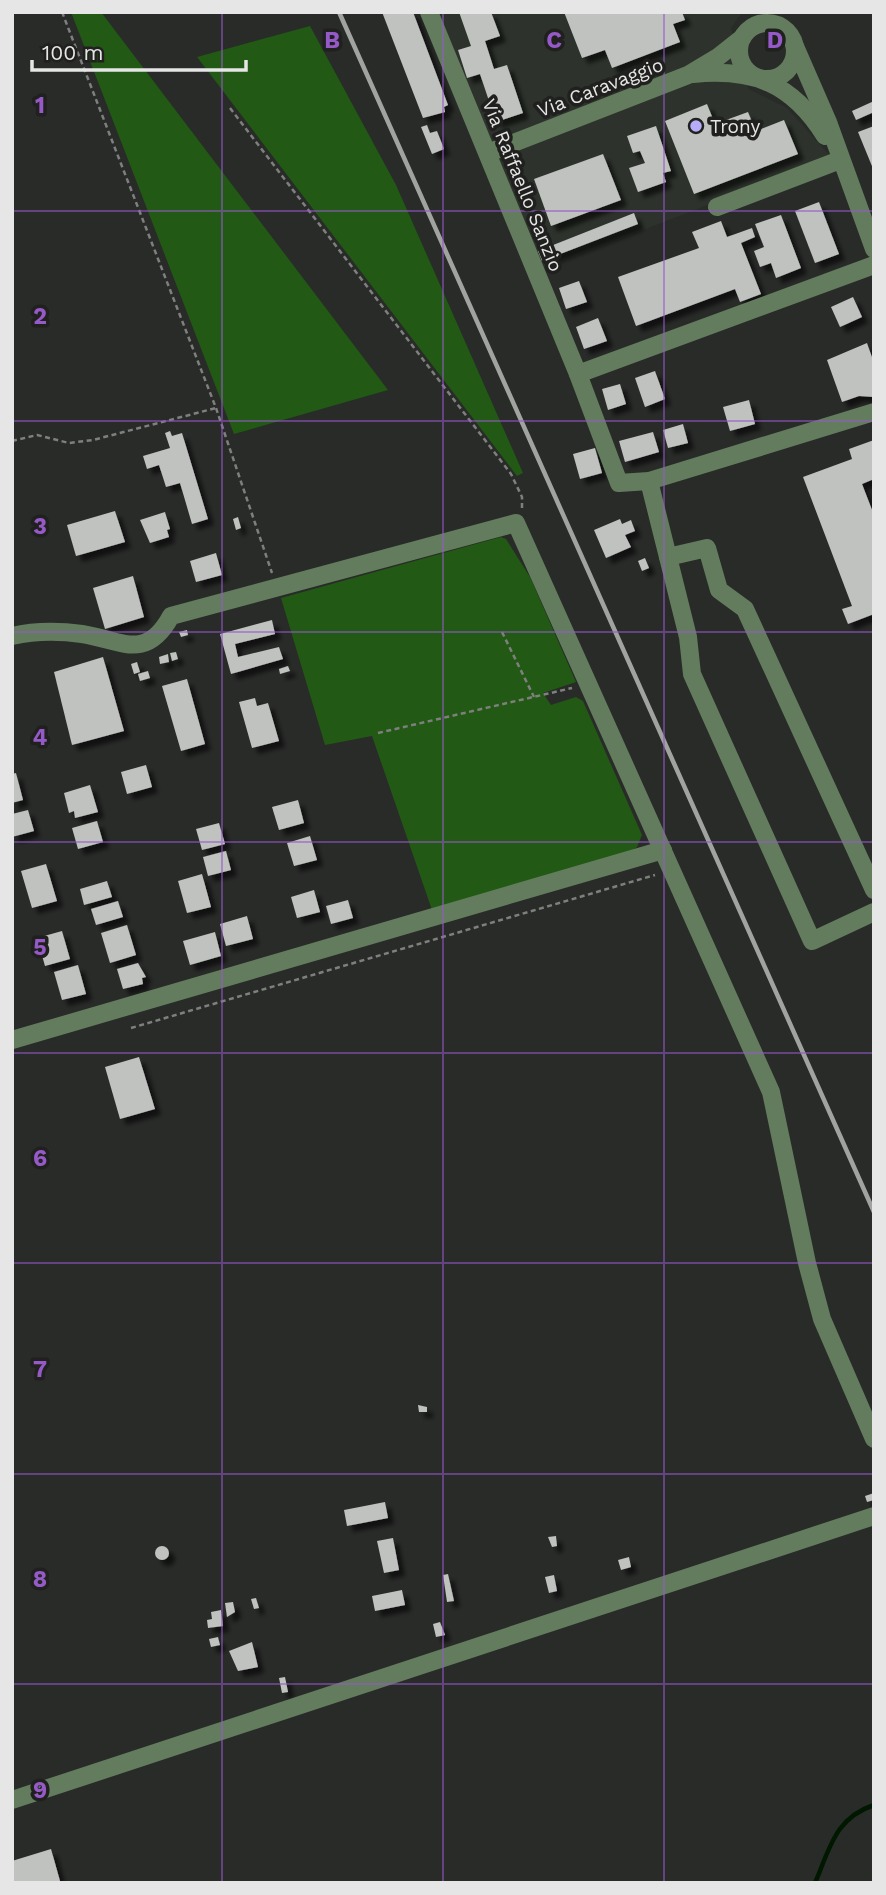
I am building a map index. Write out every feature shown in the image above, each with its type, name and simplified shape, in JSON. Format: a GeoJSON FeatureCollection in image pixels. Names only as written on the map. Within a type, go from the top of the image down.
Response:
{"type":"FeatureCollection","features":[{"type":"Feature","properties":{"kind":"street","name":"Via Raffaello Sanzio"},"geometry":{"type":"LineString","coordinates":[[429,12],[578,374],[619,483],[649,481],[874,412]]}},
{"type":"Feature","properties":{"kind":"street"},"geometry":{"type":"LineString","coordinates":[[782,12],[828,122],[874,249]]}},
{"type":"Feature","properties":{"kind":"street"},"geometry":{"type":"LineString","coordinates":[[757,77],[774,78],[789,69],[795,52],[792,40],[777,25],[751,26],[739,56],[742,65],[757,77],[777,86],[802,103],[840,160]]}},
{"type":"Feature","properties":{"kind":"street","name":"Via Caravaggio"},"geometry":{"type":"LineString","coordinates":[[488,153],[688,75],[718,57],[751,26]]}},
{"type":"Feature","properties":{"kind":"street","name":"Via Caravaggio"},"geometry":{"type":"LineString","coordinates":[[688,75],[725,72],[757,77]]}},
{"type":"Feature","properties":{"kind":"street"},"geometry":{"type":"LineString","coordinates":[[717,207],[840,160]]}},
{"type":"Feature","properties":{"kind":"street"},"geometry":{"type":"LineString","coordinates":[[578,374],[874,265]]}},
{"type":"Feature","properties":{"kind":"street"},"geometry":{"type":"LineString","coordinates":[[649,481],[688,637],[692,674],[812,941],[874,912]]}},
{"type":"Feature","properties":{"kind":"street"},"geometry":{"type":"LineString","coordinates":[[12,636],[47,632],[80,634],[125,646],[139,646],[156,636],[171,616],[516,523],[771,1092],[807,1263],[822,1319],[874,1439]]}},
{"type":"Feature","properties":{"kind":"street"},"geometry":{"type":"LineString","coordinates":[[668,557],[707,548],[719,590],[745,609],[874,890]]}},
{"type":"Feature","properties":{"kind":"street"},"geometry":{"type":"LineString","coordinates":[[12,1040],[663,850]]}},
{"type":"Feature","properties":{"kind":"street"},"geometry":{"type":"LineString","coordinates":[[12,1800],[874,1516]]}},
{"type":"Feature","properties":{"kind":"path"},"geometry":{"type":"LineString","coordinates":[[62,12],[216,408],[277,586]]}},
{"type":"Feature","properties":{"kind":"path"},"geometry":{"type":"LineString","coordinates":[[230,107],[510,474],[523,504],[521,516],[516,523]]}},
{"type":"Feature","properties":{"kind":"path"},"geometry":{"type":"LineString","coordinates":[[12,441],[37,435],[69,443],[93,440],[216,408]]}},
{"type":"Feature","properties":{"kind":"path"},"geometry":{"type":"LineString","coordinates":[[502,632],[534,697]]}},
{"type":"Feature","properties":{"kind":"path"},"geometry":{"type":"LineString","coordinates":[[378,733],[589,685]]}},
{"type":"Feature","properties":{"kind":"path"},"geometry":{"type":"LineString","coordinates":[[131,1028],[672,870]]}},
{"type":"Feature","properties":{"kind":"shaded area"},"geometry":{"type":"Polygon","coordinates":[[[437,12],[742,12],[731,28],[748,89],[787,108],[831,157],[540,270],[437,12]]]}},
{"type":"Feature","properties":{"kind":"green space"},"geometry":{"type":"Polygon","coordinates":[[[71,12],[101,12],[388,390],[234,434],[71,12]]]}},
{"type":"Feature","properties":{"kind":"green space"},"geometry":{"type":"Polygon","coordinates":[[[310,26],[396,185],[523,473],[517,476],[197,57],[310,26]]]}},
{"type":"Feature","properties":{"kind":"green space"},"geometry":{"type":"Polygon","coordinates":[[[501,537],[506,539],[530,577],[576,682],[543,693],[551,705],[576,697],[583,701],[642,835],[637,847],[630,852],[432,910],[372,736],[325,745],[281,598],[501,537]]]}},
{"type":"Feature","properties":{"kind":"building"},"geometry":{"type":"Polygon","coordinates":[[[382,12],[413,12],[448,105],[444,107],[445,112],[423,118],[382,12]]]}},
{"type":"Feature","properties":{"kind":"building"},"geometry":{"type":"Polygon","coordinates":[[[459,12],[491,12],[500,36],[485,41],[494,69],[507,65],[523,113],[496,122],[480,74],[467,78],[458,50],[471,46],[459,12]]]}},
{"type":"Feature","properties":{"kind":"building"},"geometry":{"type":"Polygon","coordinates":[[[564,12],[682,12],[685,20],[673,24],[680,42],[612,68],[605,50],[582,58],[564,12]]]}},
{"type":"Feature","properties":{"kind":"building"},"geometry":{"type":"Polygon","coordinates":[[[874,101],[874,112],[856,120],[852,111],[874,101]]]}},
{"type":"Feature","properties":{"kind":"building"},"geometry":{"type":"Polygon","coordinates":[[[707,104],[715,124],[748,112],[756,131],[784,120],[798,154],[694,194],[665,121],[707,104]]]}},
{"type":"Feature","properties":{"kind":"building"},"geometry":{"type":"Polygon","coordinates":[[[427,125],[430,133],[437,131],[444,149],[432,154],[421,127],[427,125]]]}},
{"type":"Feature","properties":{"kind":"building"},"geometry":{"type":"Polygon","coordinates":[[[656,126],[671,171],[663,173],[666,182],[638,192],[629,168],[645,163],[640,151],[633,153],[627,136],[656,126]]]}},
{"type":"Feature","properties":{"kind":"building"},"geometry":{"type":"Polygon","coordinates":[[[874,126],[874,171],[858,132],[874,126]]]}},
{"type":"Feature","properties":{"kind":"building"},"geometry":{"type":"Polygon","coordinates":[[[603,154],[621,200],[551,226],[534,179],[603,154]]]}},
{"type":"Feature","properties":{"kind":"building"},"geometry":{"type":"Polygon","coordinates":[[[819,202],[839,254],[815,263],[795,211],[819,202]]]}},
{"type":"Feature","properties":{"kind":"building"},"geometry":{"type":"Polygon","coordinates":[[[634,213],[638,224],[542,261],[538,251],[634,213]]]}},
{"type":"Feature","properties":{"kind":"building"},"geometry":{"type":"Polygon","coordinates":[[[781,215],[801,268],[776,278],[771,263],[760,267],[754,251],[764,247],[755,224],[781,215]]]}},
{"type":"Feature","properties":{"kind":"building"},"geometry":{"type":"Polygon","coordinates":[[[721,221],[727,237],[752,228],[755,237],[741,243],[761,294],[740,302],[735,289],[636,326],[618,277],[699,248],[692,232],[721,221]]]}},
{"type":"Feature","properties":{"kind":"building"},"geometry":{"type":"Polygon","coordinates":[[[579,281],[587,302],[566,309],[559,288],[579,281]]]}},
{"type":"Feature","properties":{"kind":"building"},"geometry":{"type":"Polygon","coordinates":[[[853,297],[862,317],[840,327],[831,307],[853,297]]]}},
{"type":"Feature","properties":{"kind":"building"},"geometry":{"type":"Polygon","coordinates":[[[598,318],[607,341],[584,349],[576,327],[598,318]]]}},
{"type":"Feature","properties":{"kind":"building"},"geometry":{"type":"Polygon","coordinates":[[[867,343],[874,363],[874,397],[859,396],[842,402],[827,360],[867,343]]]}},
{"type":"Feature","properties":{"kind":"building"},"geometry":{"type":"Polygon","coordinates":[[[655,371],[665,399],[645,407],[635,378],[655,371]]]}},
{"type":"Feature","properties":{"kind":"building"},"geometry":{"type":"Polygon","coordinates":[[[620,384],[626,404],[608,410],[602,389],[620,384]]]}},
{"type":"Feature","properties":{"kind":"building"},"geometry":{"type":"Polygon","coordinates":[[[749,400],[755,424],[730,431],[723,407],[749,400]]]}},
{"type":"Feature","properties":{"kind":"building"},"geometry":{"type":"Polygon","coordinates":[[[683,424],[688,443],[668,448],[663,430],[683,424]]]}},
{"type":"Feature","properties":{"kind":"building"},"geometry":{"type":"Polygon","coordinates":[[[170,431],[172,436],[182,433],[208,519],[192,524],[180,483],[166,487],[159,465],[147,469],[143,456],[170,448],[165,433],[170,431]]]}},
{"type":"Feature","properties":{"kind":"building"},"geometry":{"type":"Polygon","coordinates":[[[653,432],[659,452],[625,462],[619,441],[653,432]]]}},
{"type":"Feature","properties":{"kind":"building"},"geometry":{"type":"Polygon","coordinates":[[[874,440],[874,479],[862,484],[874,515],[874,614],[848,624],[842,609],[852,606],[803,477],[852,459],[849,449],[874,440]]]}},
{"type":"Feature","properties":{"kind":"building"},"geometry":{"type":"Polygon","coordinates":[[[595,448],[602,473],[580,479],[573,454],[595,448]]]}},
{"type":"Feature","properties":{"kind":"building"},"geometry":{"type":"Polygon","coordinates":[[[115,511],[125,542],[76,556],[67,525],[115,511]]]}},
{"type":"Feature","properties":{"kind":"building"},"geometry":{"type":"Polygon","coordinates":[[[165,512],[170,529],[167,530],[169,537],[150,543],[140,520],[165,512]]]}},
{"type":"Feature","properties":{"kind":"building"},"geometry":{"type":"Polygon","coordinates":[[[238,517],[241,528],[236,530],[233,519],[238,517]]]}},
{"type":"Feature","properties":{"kind":"building"},"geometry":{"type":"Polygon","coordinates":[[[620,519],[622,524],[631,520],[635,531],[625,535],[631,547],[606,558],[594,530],[620,519]]]}},
{"type":"Feature","properties":{"kind":"building"},"geometry":{"type":"Polygon","coordinates":[[[216,553],[222,575],[196,582],[190,561],[216,553]]]}},
{"type":"Feature","properties":{"kind":"building"},"geometry":{"type":"Polygon","coordinates":[[[645,558],[649,568],[642,571],[638,561],[645,558]]]}},
{"type":"Feature","properties":{"kind":"building"},"geometry":{"type":"Polygon","coordinates":[[[133,576],[144,617],[105,629],[93,588],[133,576]]]}},
{"type":"Feature","properties":{"kind":"building"},"geometry":{"type":"Polygon","coordinates":[[[272,620],[275,634],[235,644],[238,657],[279,647],[283,659],[231,674],[220,634],[272,620]]]}},
{"type":"Feature","properties":{"kind":"building"},"geometry":{"type":"Polygon","coordinates":[[[187,630],[188,635],[181,637],[179,632],[187,630]]]}},
{"type":"Feature","properties":{"kind":"building"},"geometry":{"type":"Polygon","coordinates":[[[176,652],[178,659],[172,661],[170,653],[176,652]]]}},
{"type":"Feature","properties":{"kind":"building"},"geometry":{"type":"Polygon","coordinates":[[[168,654],[169,662],[160,664],[159,657],[168,654]]]}},
{"type":"Feature","properties":{"kind":"building"},"geometry":{"type":"Polygon","coordinates":[[[103,657],[124,731],[72,745],[54,672],[103,657]]]}},
{"type":"Feature","properties":{"kind":"building"},"geometry":{"type":"Polygon","coordinates":[[[137,662],[140,672],[134,674],[131,664],[137,662]]]}},
{"type":"Feature","properties":{"kind":"building"},"geometry":{"type":"Polygon","coordinates":[[[288,666],[290,671],[280,674],[279,669],[288,666]]]}},
{"type":"Feature","properties":{"kind":"building"},"geometry":{"type":"Polygon","coordinates":[[[148,671],[150,678],[140,681],[138,674],[148,671]]]}},
{"type":"Feature","properties":{"kind":"building"},"geometry":{"type":"Polygon","coordinates":[[[187,679],[205,744],[181,751],[162,686],[187,679]]]}},
{"type":"Feature","properties":{"kind":"building"},"geometry":{"type":"Polygon","coordinates":[[[255,698],[257,706],[268,703],[279,741],[252,748],[239,702],[255,698]]]}},
{"type":"Feature","properties":{"kind":"building"},"geometry":{"type":"Polygon","coordinates":[[[146,765],[152,787],[127,794],[121,772],[146,765]]]}},
{"type":"Feature","properties":{"kind":"building"},"geometry":{"type":"Polygon","coordinates":[[[16,773],[23,800],[12,803],[12,774],[16,773]]]}},
{"type":"Feature","properties":{"kind":"building"},"geometry":{"type":"Polygon","coordinates":[[[90,785],[98,812],[75,818],[74,811],[69,813],[64,793],[90,785]]]}},
{"type":"Feature","properties":{"kind":"building"},"geometry":{"type":"Polygon","coordinates":[[[298,800],[304,823],[279,830],[272,807],[298,800]]]}},
{"type":"Feature","properties":{"kind":"building"},"geometry":{"type":"Polygon","coordinates":[[[28,810],[34,831],[12,837],[12,814],[28,810]]]}},
{"type":"Feature","properties":{"kind":"building"},"geometry":{"type":"Polygon","coordinates":[[[97,821],[103,842],[78,849],[72,828],[97,821]]]}},
{"type":"Feature","properties":{"kind":"building"},"geometry":{"type":"Polygon","coordinates":[[[219,823],[225,844],[202,850],[196,829],[219,823]]]}},
{"type":"Feature","properties":{"kind":"building"},"geometry":{"type":"Polygon","coordinates":[[[310,836],[317,860],[294,866],[287,843],[310,836]]]}},
{"type":"Feature","properties":{"kind":"building"},"geometry":{"type":"Polygon","coordinates":[[[226,851],[231,870],[208,876],[203,857],[226,851]]]}},
{"type":"Feature","properties":{"kind":"building"},"geometry":{"type":"Polygon","coordinates":[[[46,864],[57,901],[32,908],[21,871],[46,864]]]}},
{"type":"Feature","properties":{"kind":"building"},"geometry":{"type":"Polygon","coordinates":[[[202,874],[211,907],[187,913],[178,881],[202,874]]]}},
{"type":"Feature","properties":{"kind":"building"},"geometry":{"type":"Polygon","coordinates":[[[107,881],[112,897],[84,905],[80,889],[107,881]]]}},
{"type":"Feature","properties":{"kind":"building"},"geometry":{"type":"Polygon","coordinates":[[[314,890],[320,912],[297,918],[291,897],[314,890]]]}},
{"type":"Feature","properties":{"kind":"building"},"geometry":{"type":"Polygon","coordinates":[[[348,900],[353,918],[331,924],[326,906],[348,900]]]}},
{"type":"Feature","properties":{"kind":"building"},"geometry":{"type":"Polygon","coordinates":[[[118,901],[123,917],[96,925],[91,909],[118,901]]]}},
{"type":"Feature","properties":{"kind":"building"},"geometry":{"type":"Polygon","coordinates":[[[247,916],[253,939],[226,946],[220,924],[247,916]]]}},
{"type":"Feature","properties":{"kind":"building"},"geometry":{"type":"Polygon","coordinates":[[[127,925],[136,955],[110,963],[101,933],[127,925]]]}},
{"type":"Feature","properties":{"kind":"building"},"geometry":{"type":"Polygon","coordinates":[[[62,931],[70,959],[45,966],[37,938],[62,931]]]}},
{"type":"Feature","properties":{"kind":"building"},"geometry":{"type":"Polygon","coordinates":[[[215,932],[221,956],[190,965],[183,941],[215,932]]]}},
{"type":"Feature","properties":{"kind":"building"},"geometry":{"type":"Polygon","coordinates":[[[138,963],[146,977],[142,978],[143,984],[123,989],[117,969],[138,963]]]}},
{"type":"Feature","properties":{"kind":"building"},"geometry":{"type":"Polygon","coordinates":[[[78,965],[86,994],[62,1000],[54,972],[78,965]]]}},
{"type":"Feature","properties":{"kind":"building"},"geometry":{"type":"Polygon","coordinates":[[[139,1057],[155,1109],[120,1119],[105,1067],[139,1057]]]}},
{"type":"Feature","properties":{"kind":"building"},"geometry":{"type":"Polygon","coordinates":[[[418,1405],[427,1407],[427,1412],[419,1412],[418,1405]]]}},
{"type":"Feature","properties":{"kind":"building"},"geometry":{"type":"Polygon","coordinates":[[[874,1493],[874,1500],[867,1502],[865,1496],[874,1493]]]}},
{"type":"Feature","properties":{"kind":"building"},"geometry":{"type":"Polygon","coordinates":[[[385,1502],[388,1518],[347,1526],[344,1510],[385,1502]]]}},
{"type":"Feature","properties":{"kind":"building"},"geometry":{"type":"Polygon","coordinates":[[[556,1536],[557,1546],[552,1547],[548,1537],[556,1536]]]}},
{"type":"Feature","properties":{"kind":"building"},"geometry":{"type":"Polygon","coordinates":[[[393,1538],[399,1570],[384,1573],[377,1541],[393,1538]]]}},
{"type":"Feature","properties":{"kind":"building"},"geometry":{"type":"Polygon","coordinates":[[[162,1546],[167,1548],[167,1558],[162,1560],[157,1558],[155,1553],[157,1548],[162,1546]]]}},
{"type":"Feature","properties":{"kind":"building"},"geometry":{"type":"Polygon","coordinates":[[[629,1557],[631,1567],[621,1570],[618,1560],[629,1557]]]}},
{"type":"Feature","properties":{"kind":"building"},"geometry":{"type":"Polygon","coordinates":[[[448,1574],[454,1601],[447,1602],[443,1575],[448,1574]]]}},
{"type":"Feature","properties":{"kind":"building"},"geometry":{"type":"Polygon","coordinates":[[[554,1575],[557,1591],[549,1593],[545,1577],[554,1575]]]}},
{"type":"Feature","properties":{"kind":"building"},"geometry":{"type":"Polygon","coordinates":[[[402,1590],[405,1605],[375,1611],[372,1596],[402,1590]]]}},
{"type":"Feature","properties":{"kind":"building"},"geometry":{"type":"Polygon","coordinates":[[[256,1598],[259,1608],[254,1609],[251,1599],[256,1598]]]}},
{"type":"Feature","properties":{"kind":"building"},"geometry":{"type":"Polygon","coordinates":[[[233,1602],[235,1612],[227,1617],[225,1603],[233,1602]]]}},
{"type":"Feature","properties":{"kind":"building"},"geometry":{"type":"Polygon","coordinates":[[[221,1610],[223,1626],[208,1628],[207,1620],[212,1619],[211,1612],[221,1610]]]}},
{"type":"Feature","properties":{"kind":"building"},"geometry":{"type":"Polygon","coordinates":[[[440,1622],[445,1635],[436,1637],[433,1624],[440,1622]]]}},
{"type":"Feature","properties":{"kind":"building"},"geometry":{"type":"Polygon","coordinates":[[[218,1637],[220,1645],[211,1647],[209,1639],[218,1637]]]}},
{"type":"Feature","properties":{"kind":"building"},"geometry":{"type":"Polygon","coordinates":[[[252,1642],[258,1667],[238,1671],[229,1651],[252,1642]]]}},
{"type":"Feature","properties":{"kind":"building"},"geometry":{"type":"Polygon","coordinates":[[[285,1677],[288,1692],[282,1693],[279,1678],[285,1677]]]}},
{"type":"Feature","properties":{"kind":"building"},"geometry":{"type":"Polygon","coordinates":[[[51,1849],[60,1881],[12,1883],[12,1861],[51,1849]]]}},
{"type":"Feature","properties":{"kind":"waterway"},"geometry":{"type":"LineString","coordinates":[[815,1883],[830,1846],[842,1826],[850,1818],[874,1805]]}},
{"type":"Feature","properties":{"kind":"railway"},"geometry":{"type":"LineString","coordinates":[[339,12],[874,1212]]}},
{"type":"Feature","properties":{"kind":"place","name":"Trony"},"geometry":{"type":"Point","coordinates":[696,126]}}]}
